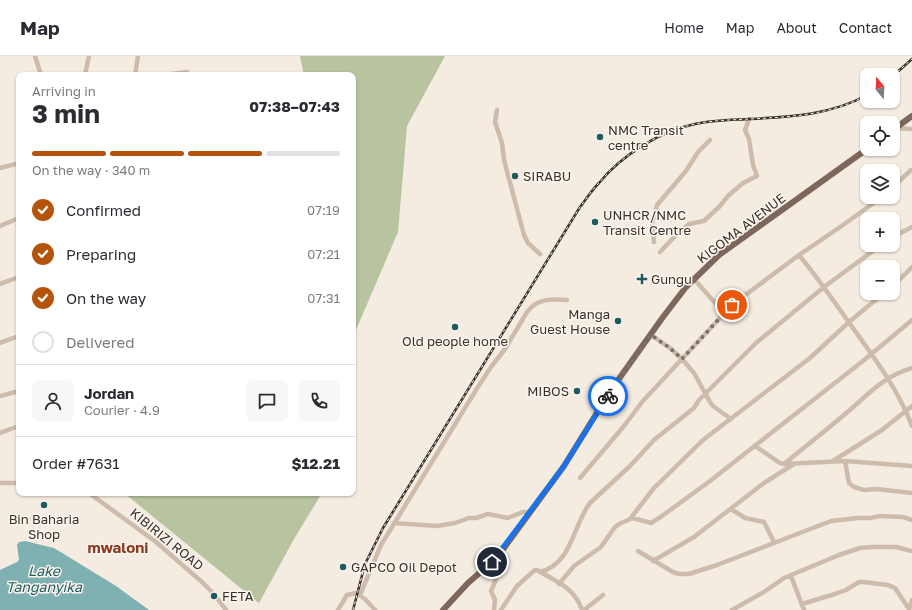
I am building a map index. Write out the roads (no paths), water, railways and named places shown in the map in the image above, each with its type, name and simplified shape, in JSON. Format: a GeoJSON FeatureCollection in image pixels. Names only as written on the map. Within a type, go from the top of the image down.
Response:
{"type":"FeatureCollection","features":[{"type":"Feature","properties":{"kind":"main road"},"geometry":{"type":"LineString","coordinates":[[900,125],[912,116]]}},
{"type":"Feature","properties":{"kind":"main road","name":"KIGOMA AVENUE"},"geometry":{"type":"LineString","coordinates":[[443,610],[468,583],[492,562],[531,512],[564,466],[611,390],[686,287],[719,255],[860,154]]}},
{"type":"Feature","properties":{"kind":"street"},"geometry":{"type":"LineString","coordinates":[[35,56],[40,72]]}},
{"type":"Feature","properties":{"kind":"street"},"geometry":{"type":"LineString","coordinates":[[86,72],[89,56]]}},
{"type":"Feature","properties":{"kind":"street"},"geometry":{"type":"LineString","coordinates":[[135,72],[138,56]]}},
{"type":"Feature","properties":{"kind":"street"},"geometry":{"type":"LineString","coordinates":[[497,110],[495,124],[502,143],[504,160],[524,235],[528,243],[540,254]]}},
{"type":"Feature","properties":{"kind":"street"},"geometry":{"type":"LineString","coordinates":[[660,252],[689,224],[704,221],[743,183],[757,176],[753,165],[746,130],[749,119]]}},
{"type":"Feature","properties":{"kind":"street"},"geometry":{"type":"LineString","coordinates":[[900,129],[912,129]]}},
{"type":"Feature","properties":{"kind":"street"},"geometry":{"type":"LineString","coordinates":[[654,242],[652,223],[657,205],[686,171],[698,152],[710,140]]}},
{"type":"Feature","properties":{"kind":"street"},"geometry":{"type":"LineString","coordinates":[[0,168],[16,164]]}},
{"type":"Feature","properties":{"kind":"street"},"geometry":{"type":"LineString","coordinates":[[900,180],[911,170]]}},
{"type":"Feature","properties":{"kind":"street"},"geometry":{"type":"LineString","coordinates":[[580,478],[624,426],[642,402],[724,313],[743,296],[872,204]]}},
{"type":"Feature","properties":{"kind":"street"},"geometry":{"type":"LineString","coordinates":[[0,226],[16,219]]}},
{"type":"Feature","properties":{"kind":"street"},"geometry":{"type":"LineString","coordinates":[[900,233],[912,227]]}},
{"type":"Feature","properties":{"kind":"street"},"geometry":{"type":"LineString","coordinates":[[540,572],[554,567],[570,546],[584,510],[654,440],[694,408],[699,400],[756,343],[824,287],[872,252]]}},
{"type":"Feature","properties":{"kind":"street"},"geometry":{"type":"LineString","coordinates":[[799,255],[872,353],[906,410],[912,426]]}},
{"type":"Feature","properties":{"kind":"street"},"geometry":{"type":"LineString","coordinates":[[900,279],[912,267]]}},
{"type":"Feature","properties":{"kind":"street"},"geometry":{"type":"LineString","coordinates":[[0,284],[16,278]]}},
{"type":"Feature","properties":{"kind":"street"},"geometry":{"type":"LineString","coordinates":[[694,279],[724,313]]}},
{"type":"Feature","properties":{"kind":"street"},"geometry":{"type":"LineString","coordinates":[[360,595],[377,553],[394,523],[490,367],[505,349],[531,307],[536,303],[548,300],[567,300]]}},
{"type":"Feature","properties":{"kind":"street"},"geometry":{"type":"LineString","coordinates":[[559,584],[574,566],[600,548],[615,527],[630,519],[650,493],[703,440],[810,358],[876,300]]}},
{"type":"Feature","properties":{"kind":"street"},"geometry":{"type":"LineString","coordinates":[[630,519],[652,522],[690,496],[755,446],[912,320]]}},
{"type":"Feature","properties":{"kind":"street"},"geometry":{"type":"LineString","coordinates":[[651,335],[670,348],[682,359],[694,374],[713,406],[731,419]]}},
{"type":"Feature","properties":{"kind":"street"},"geometry":{"type":"LineString","coordinates":[[0,343],[16,337]]}},
{"type":"Feature","properties":{"kind":"street"},"geometry":{"type":"LineString","coordinates":[[784,464],[854,407],[872,390],[888,379],[912,368]]}},
{"type":"Feature","properties":{"kind":"street"},"geometry":{"type":"LineString","coordinates":[[0,396],[16,392]]}},
{"type":"Feature","properties":{"kind":"street"},"geometry":{"type":"LineString","coordinates":[[832,461],[882,430],[912,406]]}},
{"type":"Feature","properties":{"kind":"street"},"geometry":{"type":"LineString","coordinates":[[0,433],[16,427]]}},
{"type":"Feature","properties":{"kind":"street"},"geometry":{"type":"LineString","coordinates":[[755,446],[780,463],[784,464],[845,461],[912,466]]}},
{"type":"Feature","properties":{"kind":"street"},"geometry":{"type":"LineString","coordinates":[[845,461],[852,486],[864,490],[876,489],[912,493]]}},
{"type":"Feature","properties":{"kind":"street"},"geometry":{"type":"LineString","coordinates":[[653,561],[694,537],[764,483],[794,464]]}},
{"type":"Feature","properties":{"kind":"street"},"geometry":{"type":"LineString","coordinates":[[0,483],[16,483]]}},
{"type":"Feature","properties":{"kind":"street","name":"KIBIRIZI ROAD"},"geometry":{"type":"LineString","coordinates":[[93,496],[156,542],[206,586],[226,610]]}},
{"type":"Feature","properties":{"kind":"street"},"geometry":{"type":"LineString","coordinates":[[731,509],[745,518],[764,522],[774,542]]}},
{"type":"Feature","properties":{"kind":"street"},"geometry":{"type":"LineString","coordinates":[[394,523],[437,526],[485,515],[493,514],[508,518],[523,512],[531,512]]}},
{"type":"Feature","properties":{"kind":"street"},"geometry":{"type":"LineString","coordinates":[[638,552],[672,572],[689,574],[717,565],[831,521],[880,516],[903,517],[912,520]]}},
{"type":"Feature","properties":{"kind":"street"},"geometry":{"type":"LineString","coordinates":[[732,610],[764,592],[784,578],[860,548],[896,547],[912,551]]}},
{"type":"Feature","properties":{"kind":"street"},"geometry":{"type":"LineString","coordinates":[[492,562],[498,574],[497,581],[491,591],[495,600],[494,610]]}},
{"type":"Feature","properties":{"kind":"street"},"geometry":{"type":"LineString","coordinates":[[501,610],[518,586],[535,570],[568,588],[573,593],[583,610],[603,595]]}},
{"type":"Feature","properties":{"kind":"street"},"geometry":{"type":"LineString","coordinates":[[791,576],[804,610]]}},
{"type":"Feature","properties":{"kind":"street"},"geometry":{"type":"LineString","coordinates":[[802,604],[846,590],[859,582],[863,582],[888,585],[895,588],[909,609]]}},
{"type":"Feature","properties":{"kind":"street"},"geometry":{"type":"LineString","coordinates":[[338,610],[347,596],[356,593],[375,610]]}},
{"type":"Feature","properties":{"kind":"street"},"geometry":{"type":"LineString","coordinates":[[909,609],[912,600]]}},
{"type":"Feature","properties":{"kind":"water","name":"Lake Tanganyika"},"geometry":{"type":"Polygon","coordinates":[[[25,541],[54,548],[116,586],[149,610],[0,610],[0,570],[19,560],[17,545],[19,542],[25,541]]]}},
{"type":"Feature","properties":{"kind":"railway"},"geometry":{"type":"LineString","coordinates":[[900,70],[912,59]]}},
{"type":"Feature","properties":{"kind":"railway"},"geometry":{"type":"LineString","coordinates":[[353,610],[365,564],[383,528],[580,207],[608,173],[642,146],[655,138],[682,127],[716,121],[810,114],[839,107],[860,98]]}},
{"type":"Feature","properties":{"kind":"place","name":"NMC Transit centre"},"geometry":{"type":"Point","coordinates":[600,137]}},
{"type":"Feature","properties":{"kind":"place","name":"SIRABU"},"geometry":{"type":"Point","coordinates":[515,176]}},
{"type":"Feature","properties":{"kind":"place","name":"UNHCR/NMC Transit Centre"},"geometry":{"type":"Point","coordinates":[595,222]}},
{"type":"Feature","properties":{"kind":"place","name":"Gungu"},"geometry":{"type":"Point","coordinates":[642,279]}},
{"type":"Feature","properties":{"kind":"place","name":"Manga Guest House"},"geometry":{"type":"Point","coordinates":[618,321]}},
{"type":"Feature","properties":{"kind":"place","name":"Old people home"},"geometry":{"type":"Point","coordinates":[455,327]}},
{"type":"Feature","properties":{"kind":"place","name":"MIBOS"},"geometry":{"type":"Point","coordinates":[577,391]}},
{"type":"Feature","properties":{"kind":"place","name":"Bin Baharia Shop"},"geometry":{"type":"Point","coordinates":[44,505]}},
{"type":"Feature","properties":{"kind":"place","name":"GAPCO Oil Depot"},"geometry":{"type":"Point","coordinates":[343,567]}},
{"type":"Feature","properties":{"kind":"place","name":"FETA"},"geometry":{"type":"Point","coordinates":[214,596]}},
{"type":"Feature","properties":{"kind":"district","name":"mwaloni"},"geometry":{"type":"Point","coordinates":[118,547]}}]}
